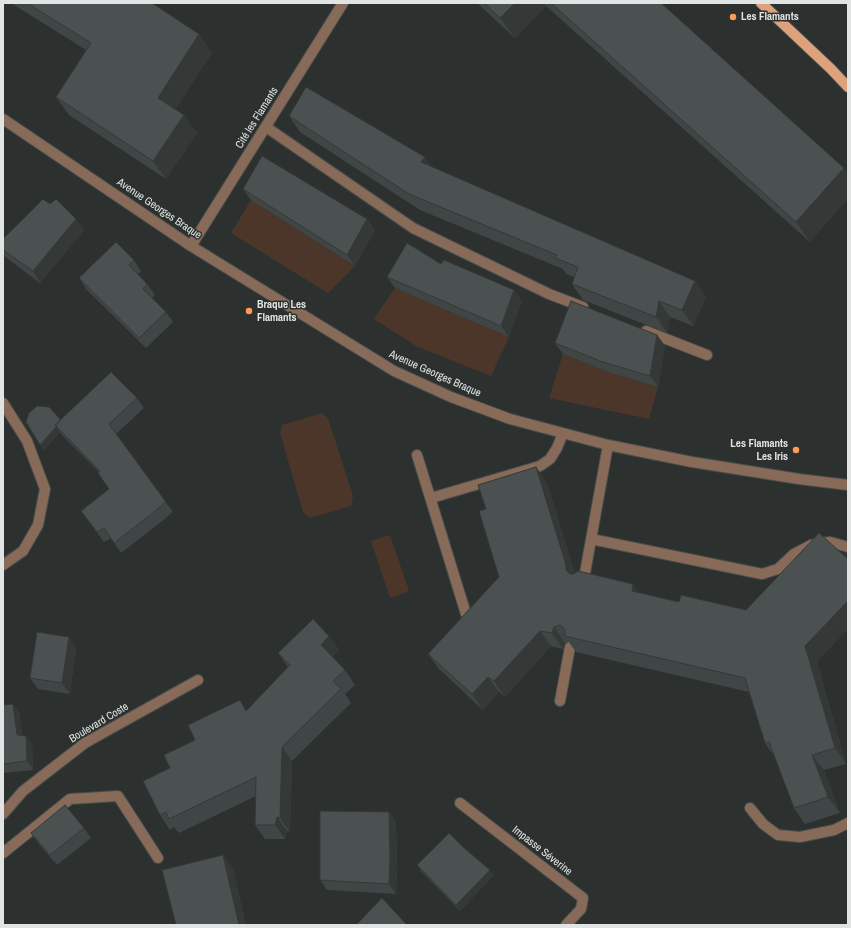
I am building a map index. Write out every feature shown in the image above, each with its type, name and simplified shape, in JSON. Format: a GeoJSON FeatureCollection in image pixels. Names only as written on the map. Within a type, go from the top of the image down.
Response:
{"type":"FeatureCollection","features":[{"type":"Feature","properties":{"kind":"main road"},"geometry":{"type":"LineString","coordinates":[[761,3],[848,87]]}},
{"type":"Feature","properties":{"kind":"street","name":"Cité les Flamants"},"geometry":{"type":"LineString","coordinates":[[192,246],[343,3]]}},
{"type":"Feature","properties":{"kind":"street","name":"Avenue Georges Braque"},"geometry":{"type":"LineString","coordinates":[[3,119],[192,246],[394,371],[450,397],[510,419],[608,445],[692,462],[799,479],[848,485]]}},
{"type":"Feature","properties":{"kind":"street"},"geometry":{"type":"LineString","coordinates":[[266,127],[414,228],[549,294],[592,311]]}},
{"type":"Feature","properties":{"kind":"street"},"geometry":{"type":"LineString","coordinates":[[635,327],[707,355]]}},
{"type":"Feature","properties":{"kind":"street"},"geometry":{"type":"LineString","coordinates":[[3,403],[27,440],[45,489],[38,526],[23,551],[3,565]]}},
{"type":"Feature","properties":{"kind":"street"},"geometry":{"type":"LineString","coordinates":[[431,498],[540,466],[550,459],[557,448],[563,433]]}},
{"type":"Feature","properties":{"kind":"street"},"geometry":{"type":"LineString","coordinates":[[583,584],[608,445]]}},
{"type":"Feature","properties":{"kind":"street"},"geometry":{"type":"LineString","coordinates":[[417,455],[466,614]]}},
{"type":"Feature","properties":{"kind":"street"},"geometry":{"type":"LineString","coordinates":[[591,539],[762,574],[778,569],[794,554],[811,545],[830,542],[848,547]]}},
{"type":"Feature","properties":{"kind":"street"},"geometry":{"type":"LineString","coordinates":[[560,701],[570,647]]}},
{"type":"Feature","properties":{"kind":"street","name":"Boulevard Coste"},"geometry":{"type":"LineString","coordinates":[[3,814],[23,792],[85,743],[198,680]]}},
{"type":"Feature","properties":{"kind":"street"},"geometry":{"type":"LineString","coordinates":[[3,854],[70,799],[118,796],[158,858]]}},
{"type":"Feature","properties":{"kind":"street","name":"Impasse Séverine"},"geometry":{"type":"LineString","coordinates":[[460,803],[583,898],[581,909],[566,925]]}},
{"type":"Feature","properties":{"kind":"street"},"geometry":{"type":"LineString","coordinates":[[750,808],[763,824],[778,835],[800,837],[834,830],[848,823]]}},
{"type":"Feature","properties":{"kind":"shaded area"},"geometry":{"type":"Polygon","coordinates":[[[251,200],[355,266],[328,293],[231,233],[251,200]]]}},
{"type":"Feature","properties":{"kind":"shaded area"},"geometry":{"type":"Polygon","coordinates":[[[395,288],[509,337],[491,376],[416,346],[374,319],[395,288]]]}},
{"type":"Feature","properties":{"kind":"shaded area"},"geometry":{"type":"Polygon","coordinates":[[[563,354],[611,373],[658,387],[649,419],[549,398],[563,354]]]}},
{"type":"Feature","properties":{"kind":"shaded area"},"geometry":{"type":"Polygon","coordinates":[[[322,413],[328,418],[353,496],[351,506],[310,518],[303,512],[280,433],[282,425],[322,413]]]}},
{"type":"Feature","properties":{"kind":"shaded area"},"geometry":{"type":"Polygon","coordinates":[[[390,535],[409,591],[390,598],[371,541],[390,535]]]}},
{"type":"Feature","properties":{"kind":"building"},"geometry":{"type":"Polygon","coordinates":[[[27,3],[152,3],[199,34],[158,98],[184,115],[153,161],[56,97],[91,43],[27,3]]]}},
{"type":"Feature","properties":{"kind":"building"},"geometry":{"type":"Polygon","coordinates":[[[484,3],[515,3],[500,18],[484,3]]]}},
{"type":"Feature","properties":{"kind":"building"},"geometry":{"type":"Polygon","coordinates":[[[551,3],[661,3],[844,168],[796,222],[551,3]]]}},
{"type":"Feature","properties":{"kind":"building"},"geometry":{"type":"Polygon","coordinates":[[[306,87],[425,157],[421,162],[695,281],[682,310],[659,301],[656,317],[572,284],[578,267],[555,258],[557,255],[409,194],[289,116],[306,87]]]}},
{"type":"Feature","properties":{"kind":"building"},"geometry":{"type":"Polygon","coordinates":[[[262,156],[367,219],[347,255],[243,189],[262,156]]]}},
{"type":"Feature","properties":{"kind":"building"},"geometry":{"type":"Polygon","coordinates":[[[43,199],[50,204],[56,199],[76,219],[33,271],[3,250],[3,239],[43,199]]]}},
{"type":"Feature","properties":{"kind":"building"},"geometry":{"type":"Polygon","coordinates":[[[116,242],[134,260],[129,265],[147,284],[143,289],[166,312],[139,338],[79,278],[116,242]]]}},
{"type":"Feature","properties":{"kind":"building"},"geometry":{"type":"Polygon","coordinates":[[[407,243],[441,264],[444,260],[514,290],[501,326],[387,277],[407,243]]]}},
{"type":"Feature","properties":{"kind":"building"},"geometry":{"type":"Polygon","coordinates":[[[571,301],[657,335],[650,376],[603,362],[555,343],[571,301]]]}},
{"type":"Feature","properties":{"kind":"building"},"geometry":{"type":"Polygon","coordinates":[[[111,372],[137,398],[109,424],[166,502],[114,543],[104,528],[97,532],[81,511],[109,489],[98,473],[100,471],[55,425],[111,372]]]}},
{"type":"Feature","properties":{"kind":"building"},"geometry":{"type":"Polygon","coordinates":[[[37,406],[49,407],[61,420],[55,425],[57,426],[40,445],[26,422],[29,413],[37,406]]]}},
{"type":"Feature","properties":{"kind":"building"},"geometry":{"type":"Polygon","coordinates":[[[536,467],[566,565],[566,570],[570,574],[574,574],[578,571],[633,584],[632,591],[679,602],[681,595],[746,610],[819,533],[848,559],[848,601],[805,646],[835,748],[812,755],[828,797],[794,808],[769,742],[765,743],[745,678],[565,636],[565,629],[560,625],[554,627],[552,633],[540,631],[494,681],[488,677],[472,694],[428,654],[499,577],[479,511],[486,509],[478,485],[536,467]]]}},
{"type":"Feature","properties":{"kind":"building"},"geometry":{"type":"Polygon","coordinates":[[[313,619],[329,636],[321,645],[345,670],[333,681],[341,689],[282,747],[280,818],[277,817],[275,825],[255,825],[256,777],[169,819],[166,812],[160,815],[143,781],[170,768],[164,755],[195,740],[188,725],[240,700],[246,711],[290,665],[278,653],[313,619]]]}},
{"type":"Feature","properties":{"kind":"building"},"geometry":{"type":"Polygon","coordinates":[[[37,632],[69,637],[62,683],[30,678],[37,632]]]}},
{"type":"Feature","properties":{"kind":"building"},"geometry":{"type":"Polygon","coordinates":[[[13,704],[17,735],[26,736],[27,761],[3,764],[3,705],[13,704]]]}},
{"type":"Feature","properties":{"kind":"building"},"geometry":{"type":"Polygon","coordinates":[[[65,805],[84,828],[50,855],[31,833],[65,805]]]}},
{"type":"Feature","properties":{"kind":"building"},"geometry":{"type":"Polygon","coordinates":[[[320,811],[389,812],[389,884],[320,880],[320,811]]]}},
{"type":"Feature","properties":{"kind":"building"},"geometry":{"type":"Polygon","coordinates":[[[449,833],[490,870],[456,905],[417,865],[449,833]]]}},
{"type":"Feature","properties":{"kind":"building"},"geometry":{"type":"Polygon","coordinates":[[[223,855],[239,925],[176,925],[162,870],[223,855]]]}},
{"type":"Feature","properties":{"kind":"building"},"geometry":{"type":"Polygon","coordinates":[[[382,898],[407,925],[356,925],[382,898]]]}},
{"type":"Feature","properties":{"kind":"place","name":"Les Flamants"},"geometry":{"type":"Point","coordinates":[733,17]}},
{"type":"Feature","properties":{"kind":"place","name":"Braque Les Flamants"},"geometry":{"type":"Point","coordinates":[249,311]}},
{"type":"Feature","properties":{"kind":"place","name":"Les Flamants Les Iris"},"geometry":{"type":"Point","coordinates":[796,450]}}]}
